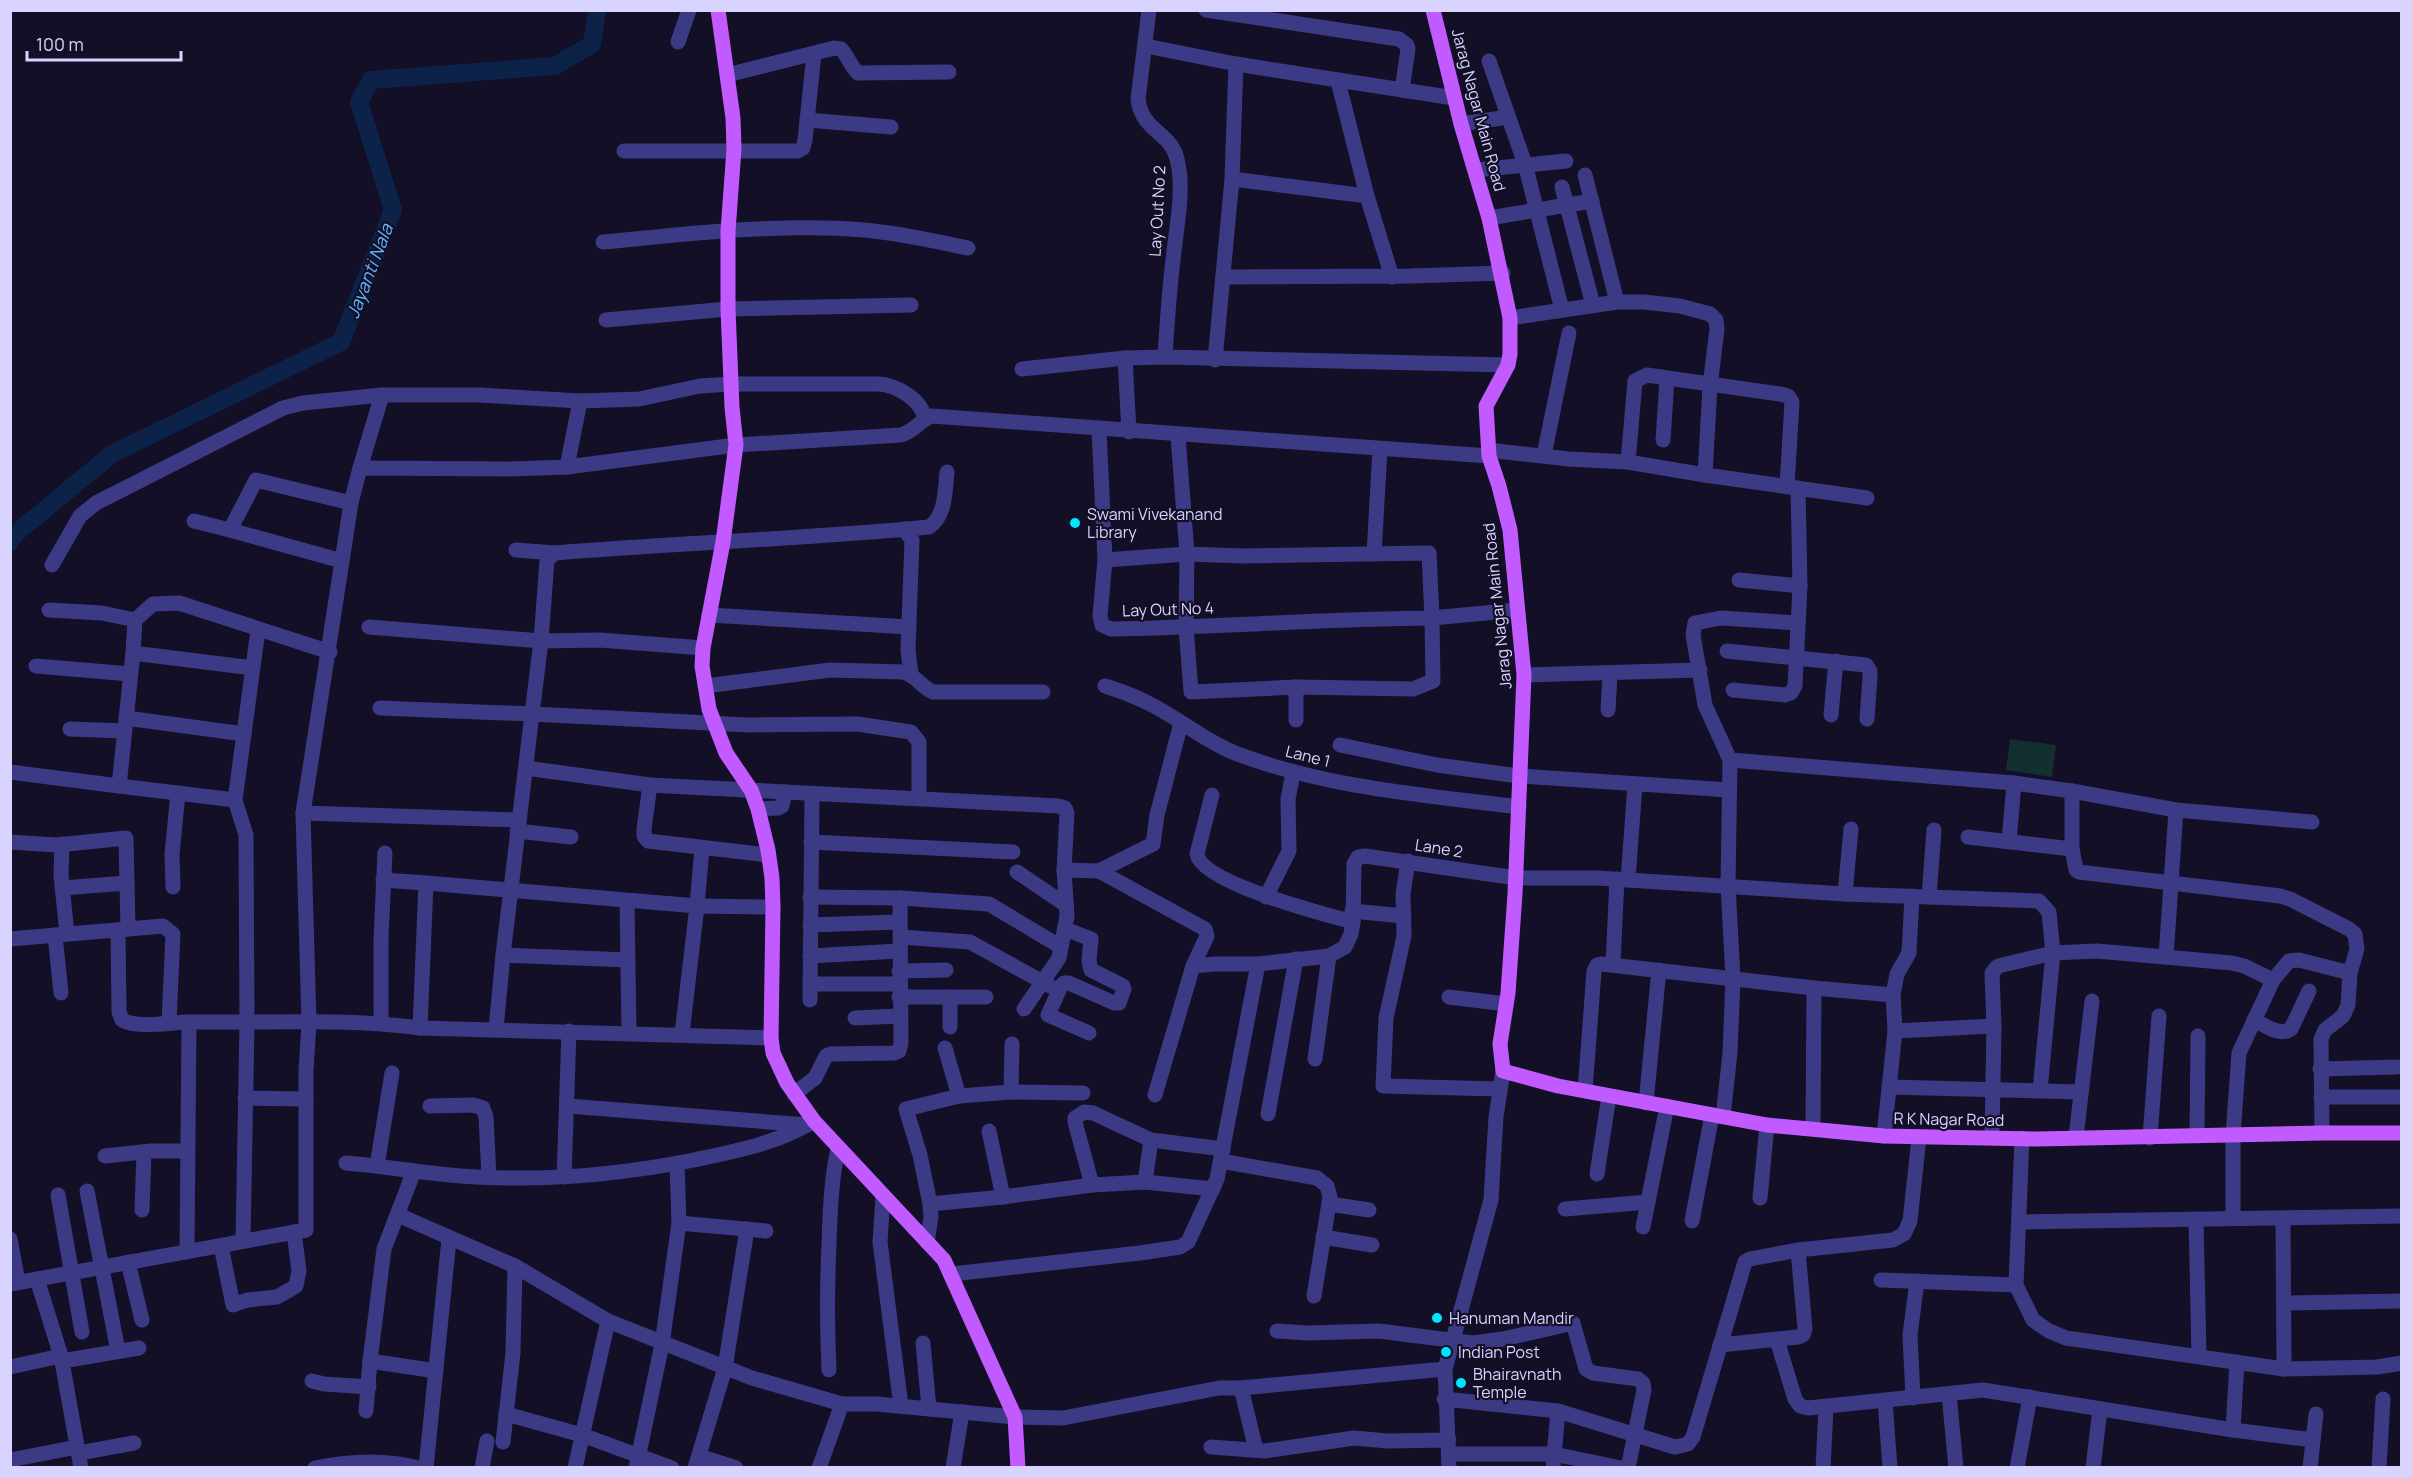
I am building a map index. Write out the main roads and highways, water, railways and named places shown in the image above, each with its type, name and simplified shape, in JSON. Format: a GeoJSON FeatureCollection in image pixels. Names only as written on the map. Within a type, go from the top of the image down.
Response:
{"type":"FeatureCollection","features":[{"type":"Feature","properties":{"kind":"main road"},"geometry":{"type":"LineString","coordinates":[[718,10],[733,118],[734,149],[728,231],[728,309],[736,445],[723,542],[703,648],[702,666],[709,709],[726,753],[751,790],[758,809],[768,855],[773,907],[771,1038],[773,1053],[810,1123],[858,1167],[944,1260],[1015,1417],[1018,1467]]}},
{"type":"Feature","properties":{"kind":"main road","name":"Jarag Nagar Main Road"},"geometry":{"type":"LineString","coordinates":[[1433,10],[1454,98],[1503,273],[1510,318],[1508,365],[1486,406],[1489,453],[1510,530],[1524,675],[1516,878],[1506,1004],[1500,1044],[1503,1071]]}},
{"type":"Feature","properties":{"kind":"main road","name":"R K Nagar Road"},"geometry":{"type":"LineString","coordinates":[[1503,1071],[1609,1096],[1767,1125],[1884,1136],[2150,1138],[2402,1133]]}},
{"type":"Feature","properties":{"kind":"waterway","name":"Jayanti Nala"},"geometry":{"type":"LineString","coordinates":[[10,542],[15,534],[112,454],[341,342],[393,210],[359,102],[371,80],[555,66],[592,44],[597,10]]}},
{"type":"Feature","properties":{"kind":"place","name":"Swami Vivekanand Library"},"geometry":{"type":"Point","coordinates":[1075,523]}},
{"type":"Feature","properties":{"kind":"place","name":"Hanuman Mandir"},"geometry":{"type":"Point","coordinates":[1437,1318]}},
{"type":"Feature","properties":{"kind":"place","name":"Indian Post"},"geometry":{"type":"Point","coordinates":[1446,1352]}},
{"type":"Feature","properties":{"kind":"place","name":"Bhairavnath Temple"},"geometry":{"type":"Point","coordinates":[1461,1383]}}]}
